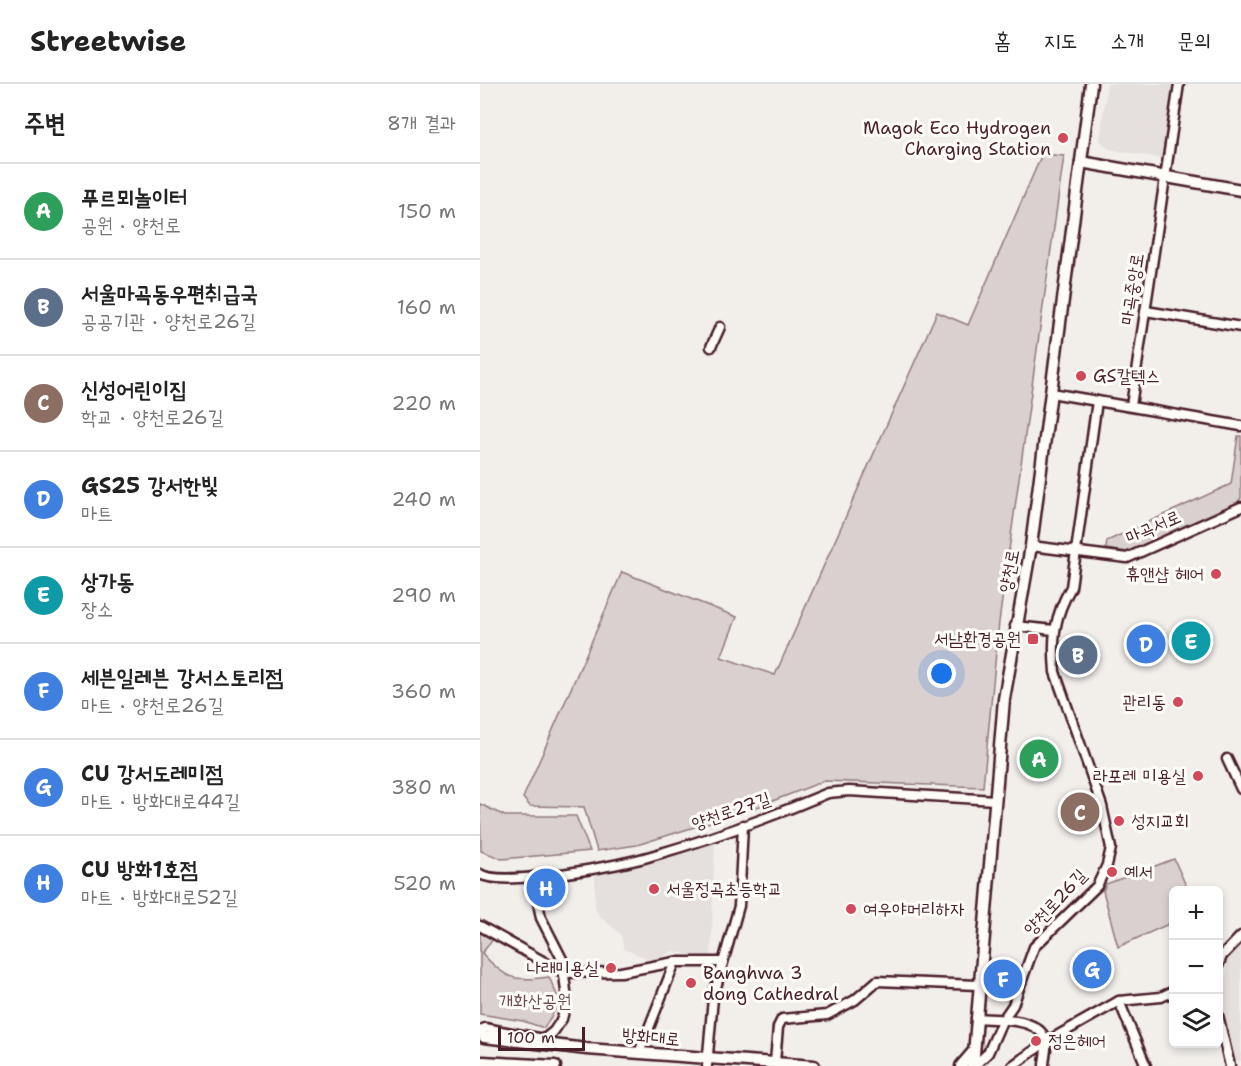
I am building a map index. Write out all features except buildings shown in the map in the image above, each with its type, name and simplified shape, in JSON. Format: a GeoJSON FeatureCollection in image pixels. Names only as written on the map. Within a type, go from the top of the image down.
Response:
{"type":"FeatureCollection","features":[{"type":"Feature","properties":{"kind":"main road","name":"양천로"},"geometry":{"type":"LineString","coordinates":[[974,1066],[978,985],[990,878],[1004,699],[1015,626],[1031,546],[1090,84]]}},
{"type":"Feature","properties":{"kind":"main road"},"geometry":{"type":"LineString","coordinates":[[1081,162],[1241,190]]}},
{"type":"Feature","properties":{"kind":"main road","name":"방화대로"},"geometry":{"type":"LineString","coordinates":[[482,1034],[707,1062],[775,1062],[814,1066]]}},
{"type":"Feature","properties":{"kind":"main road"},"geometry":{"type":"LineString","coordinates":[[961,1066],[974,1051]]}},
{"type":"Feature","properties":{"kind":"main road"},"geometry":{"type":"LineString","coordinates":[[483,1062],[555,1066]]}},
{"type":"Feature","properties":{"kind":"street","name":"마곡중앙로"},"geometry":{"type":"LineString","coordinates":[[1131,406],[1179,84]]}},
{"type":"Feature","properties":{"kind":"street"},"geometry":{"type":"LineString","coordinates":[[1146,311],[1241,327]]}},
{"type":"Feature","properties":{"kind":"street"},"geometry":{"type":"LineString","coordinates":[[711,347],[720,327]]}},
{"type":"Feature","properties":{"kind":"street"},"geometry":{"type":"LineString","coordinates":[[1051,393],[1241,426]]}},
{"type":"Feature","properties":{"kind":"street"},"geometry":{"type":"LineString","coordinates":[[1015,626],[1054,630],[1058,609],[1071,587],[1097,401]]}},
{"type":"Feature","properties":{"kind":"street","name":"마곡서로"},"geometry":{"type":"LineString","coordinates":[[1031,546],[1127,558],[1241,507]]}},
{"type":"Feature","properties":{"kind":"street","name":"양천로26길"},"geometry":{"type":"LineString","coordinates":[[974,1066],[988,1053],[1002,1021],[1013,1005],[1034,947],[1097,886],[1107,865],[1111,848],[1102,806],[1055,672],[1054,630]]}},
{"type":"Feature","properties":{"kind":"street"},"geometry":{"type":"LineString","coordinates":[[1227,759],[1241,789]]}},
{"type":"Feature","properties":{"kind":"street","name":"양천로27길"},"geometry":{"type":"LineString","coordinates":[[480,874],[500,880],[534,877],[649,857],[838,792],[995,800]]}},
{"type":"Feature","properties":{"kind":"street"},"geometry":{"type":"LineString","coordinates":[[707,1062],[713,998],[739,906],[743,825]]}},
{"type":"Feature","properties":{"kind":"street"},"geometry":{"type":"LineString","coordinates":[[534,877],[541,918],[558,951],[564,973],[567,999],[562,1019],[554,1031],[544,1039]]}},
{"type":"Feature","properties":{"kind":"street"},"geometry":{"type":"LineString","coordinates":[[480,926],[564,973],[621,972],[675,962],[723,962]]}},
{"type":"Feature","properties":{"kind":"street"},"geometry":{"type":"LineString","coordinates":[[1223,955],[1241,936]]}},
{"type":"Feature","properties":{"kind":"street"},"geometry":{"type":"LineString","coordinates":[[639,1053],[675,962]]}},
{"type":"Feature","properties":{"kind":"street"},"geometry":{"type":"LineString","coordinates":[[775,1062],[778,1027],[782,1019],[827,1015],[855,1000],[877,981],[978,985]]}},
{"type":"Feature","properties":{"kind":"street"},"geometry":{"type":"LineString","coordinates":[[1012,1066],[1046,1042],[1119,1001],[1161,997],[1169,993]]}},
{"type":"Feature","properties":{"kind":"street"},"geometry":{"type":"LineString","coordinates":[[1119,1001],[1146,1066]]}},
{"type":"Feature","properties":{"kind":"street"},"geometry":{"type":"LineString","coordinates":[[976,1018],[1032,1024],[1040,1030],[1046,1042],[1044,1066]]}},
{"type":"Feature","properties":{"kind":"street"},"geometry":{"type":"LineString","coordinates":[[482,1034],[484,1028],[608,1049]]}},
{"type":"Feature","properties":{"kind":"street"},"geometry":{"type":"LineString","coordinates":[[1223,1036],[1230,1066]]}},
{"type":"Feature","properties":{"kind":"shaded area"},"geometry":{"type":"Polygon","coordinates":[[[1107,84],[1175,84],[1164,156],[1160,158],[1109,149],[1100,140],[1107,84]]]}},
{"type":"Feature","properties":{"kind":"shaded area","name":"서울정곡초등학교"},"geometry":{"type":"Polygon","coordinates":[[[715,840],[711,959],[673,951],[654,961],[624,949],[621,935],[597,913],[595,873],[641,866],[715,840]]]}},
{"type":"Feature","properties":{"kind":"shaded area"},"geometry":{"type":"Polygon","coordinates":[[[1241,944],[1241,1061],[1235,1061],[1227,1037],[1223,1010],[1227,962],[1241,944]]]}},
{"type":"Feature","properties":{"kind":"green space"},"geometry":{"type":"Polygon","coordinates":[[[1042,154],[1064,156],[999,622],[983,787],[824,781],[752,809],[637,845],[597,851],[584,807],[530,806],[523,798],[622,572],[737,617],[721,657],[775,675],[937,312],[968,325],[1042,154]]]}},
{"type":"Feature","properties":{"kind":"green space"},"geometry":{"type":"Polygon","coordinates":[[[1238,436],[1241,436],[1241,498],[1237,503],[1128,552],[1106,549],[1107,541],[1231,484],[1238,436]]]}},
{"type":"Feature","properties":{"kind":"green space"},"geometry":{"type":"Polygon","coordinates":[[[480,804],[505,816],[576,816],[590,851],[502,859],[481,851],[480,804]]]}},
{"type":"Feature","properties":{"kind":"green space"},"geometry":{"type":"Polygon","coordinates":[[[1174,859],[1186,886],[1169,886],[1169,924],[1118,947],[1103,891],[1106,884],[1174,859]]]}},
{"type":"Feature","properties":{"kind":"green space","name":"개화산공원"},"geometry":{"type":"Polygon","coordinates":[[[480,933],[495,937],[482,953],[504,973],[511,977],[527,979],[549,977],[560,1002],[544,1028],[523,1021],[480,1014],[480,933]]]}},
{"type":"Feature","properties":{"kind":"place","name":"Magok Eco Hydrogen Charging Station"},"geometry":{"type":"Point","coordinates":[1063,138]}},
{"type":"Feature","properties":{"kind":"place","name":"GS칼텍스"},"geometry":{"type":"Point","coordinates":[1081,376]}},
{"type":"Feature","properties":{"kind":"place","name":"휴앤샵 헤어"},"geometry":{"type":"Point","coordinates":[1216,574]}},
{"type":"Feature","properties":{"kind":"place","name":"서남환경공원"},"geometry":{"type":"Point","coordinates":[1033,639]}},
{"type":"Feature","properties":{"kind":"place","name":"상가동"},"geometry":{"type":"Point","coordinates":[1191,641]}},
{"type":"Feature","properties":{"kind":"place","name":"GS25 강서한빛"},"geometry":{"type":"Point","coordinates":[1146,644]}},
{"type":"Feature","properties":{"kind":"place","name":"서울마곡동우편취급국"},"geometry":{"type":"Point","coordinates":[1078,655]}},
{"type":"Feature","properties":{"kind":"place","name":"관리동"},"geometry":{"type":"Point","coordinates":[1178,702]}},
{"type":"Feature","properties":{"kind":"place","name":"푸르뫼놀이터"},"geometry":{"type":"Point","coordinates":[1039,759]}},
{"type":"Feature","properties":{"kind":"place","name":"라포레 미용실"},"geometry":{"type":"Point","coordinates":[1198,776]}},
{"type":"Feature","properties":{"kind":"place","name":"신성어린이집"},"geometry":{"type":"Point","coordinates":[1080,812]}},
{"type":"Feature","properties":{"kind":"place","name":"성지교회"},"geometry":{"type":"Point","coordinates":[1119,821]}},
{"type":"Feature","properties":{"kind":"place","name":"예서"},"geometry":{"type":"Point","coordinates":[1112,872]}},
{"type":"Feature","properties":{"kind":"place","name":"CU 방화1호점"},"geometry":{"type":"Point","coordinates":[546,888]}},
{"type":"Feature","properties":{"kind":"place","name":"서울정곡초등학교"},"geometry":{"type":"Point","coordinates":[654,889]}},
{"type":"Feature","properties":{"kind":"place","name":"여우야머리하자"},"geometry":{"type":"Point","coordinates":[851,909]}},
{"type":"Feature","properties":{"kind":"place","name":"나래미용실"},"geometry":{"type":"Point","coordinates":[611,968]}},
{"type":"Feature","properties":{"kind":"place","name":"CU 강서도레미점"},"geometry":{"type":"Point","coordinates":[1092,969]}},
{"type":"Feature","properties":{"kind":"place","name":"세븐일레븐 강서스토리점"},"geometry":{"type":"Point","coordinates":[1003,979]}},
{"type":"Feature","properties":{"kind":"place","name":"Banghwa 3 dong Cathedral"},"geometry":{"type":"Point","coordinates":[691,983]}},
{"type":"Feature","properties":{"kind":"place","name":"정은헤어"},"geometry":{"type":"Point","coordinates":[1036,1041]}}]}
